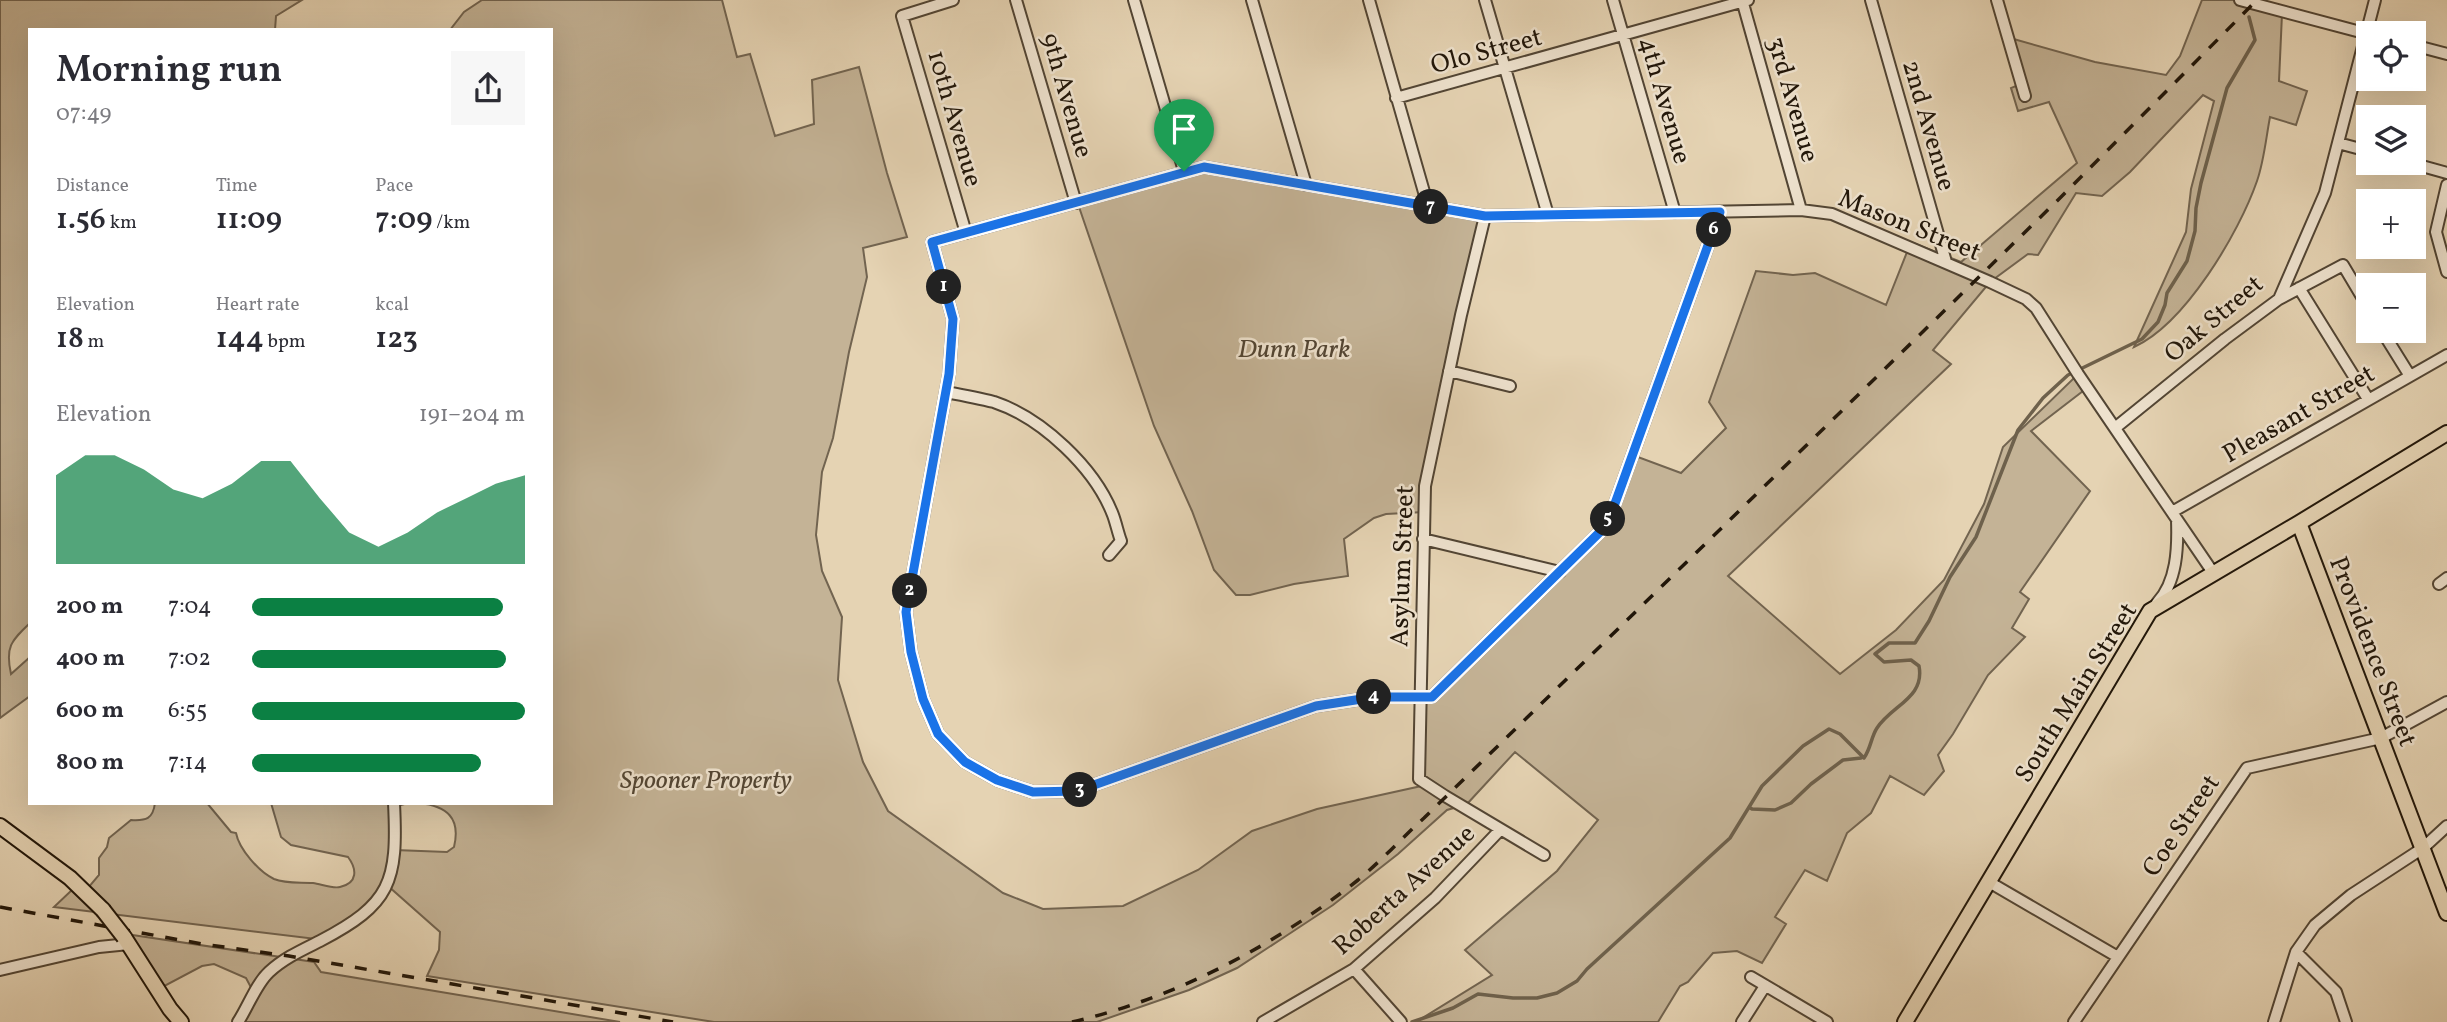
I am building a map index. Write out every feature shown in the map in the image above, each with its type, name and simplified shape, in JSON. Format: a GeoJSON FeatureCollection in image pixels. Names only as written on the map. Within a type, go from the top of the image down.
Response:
{"type":"FeatureCollection","features":[{"type":"Feature","properties":{"kind":"main road","name":"South Main Street"},"geometry":{"type":"LineString","coordinates":[[1905,1022],[2150,611],[2447,433]]}},
{"type":"Feature","properties":{"kind":"main road","name":"Providence Street"},"geometry":{"type":"LineString","coordinates":[[2299,523],[2447,914]]}},
{"type":"Feature","properties":{"kind":"main road"},"geometry":{"type":"LineString","coordinates":[[0,826],[70,878],[103,911],[127,941],[181,1022]]}},
{"type":"Feature","properties":{"kind":"street","name":"10th Avenue"},"geometry":{"type":"LineString","coordinates":[[953,0],[902,16],[966,233]]}},
{"type":"Feature","properties":{"kind":"street","name":"9th Avenue"},"geometry":{"type":"LineString","coordinates":[[1016,0],[1076,203]]}},
{"type":"Feature","properties":{"kind":"street"},"geometry":{"type":"LineString","coordinates":[[1134,0],[1184,171]]}},
{"type":"Feature","properties":{"kind":"street"},"geometry":{"type":"LineString","coordinates":[[1252,0],[1307,185]]}},
{"type":"Feature","properties":{"kind":"street"},"geometry":{"type":"LineString","coordinates":[[1369,0],[1428,206]]}},
{"type":"Feature","properties":{"kind":"street"},"geometry":{"type":"LineString","coordinates":[[1485,0],[1548,215]]}},
{"type":"Feature","properties":{"kind":"street","name":"4th Avenue"},"geometry":{"type":"LineString","coordinates":[[1613,0],[1675,212]]}},
{"type":"Feature","properties":{"kind":"street","name":"2nd Avenue"},"geometry":{"type":"LineString","coordinates":[[1871,0],[1946,262]]}},
{"type":"Feature","properties":{"kind":"street"},"geometry":{"type":"LineString","coordinates":[[1997,0],[2025,96]]}},
{"type":"Feature","properties":{"kind":"street"},"geometry":{"type":"LineString","coordinates":[[2240,0],[2356,30]]}},
{"type":"Feature","properties":{"kind":"street","name":"Oak Street"},"geometry":{"type":"LineString","coordinates":[[2370,21],[2375,0]]}},
{"type":"Feature","properties":{"kind":"street","name":"Olo Street"},"geometry":{"type":"LineString","coordinates":[[1396,98],[1744,1]]}},
{"type":"Feature","properties":{"kind":"street","name":"3rd Avenue"},"geometry":{"type":"LineString","coordinates":[[1744,1],[1801,210]]}},
{"type":"Feature","properties":{"kind":"street"},"geometry":{"type":"LineString","coordinates":[[2426,49],[2447,54]]}},
{"type":"Feature","properties":{"kind":"street","name":"Oak Street"},"geometry":{"type":"LineString","coordinates":[[2115,428],[2279,299],[2325,193],[2356,75]]}},
{"type":"Feature","properties":{"kind":"street"},"geometry":{"type":"LineString","coordinates":[[2338,144],[2356,148]]}},
{"type":"Feature","properties":{"kind":"street","name":"Mason Street"},"geometry":{"type":"LineString","coordinates":[[946,392],[953,319],[932,242],[1184,171],[1204,167],[1485,216],[1801,210],[1832,214],[1946,262],[2025,299],[2036,308],[2214,574]]}},
{"type":"Feature","properties":{"kind":"street"},"geometry":{"type":"LineString","coordinates":[[2426,167],[2447,173]]}},
{"type":"Feature","properties":{"kind":"street"},"geometry":{"type":"LineString","coordinates":[[2447,185],[2436,232],[2447,272]]}},
{"type":"Feature","properties":{"kind":"street"},"geometry":{"type":"LineString","coordinates":[[1109,555],[1121,541],[1113,513],[1092,479],[1067,448],[1034,422],[995,403],[946,392],[906,612],[911,652],[923,699],[938,734],[965,762],[997,780],[1033,792],[1077,791],[1316,706],[1375,697],[1432,697],[1602,530],[1613,509],[1720,212]]}},
{"type":"Feature","properties":{"kind":"street","name":"Asylum Street"},"geometry":{"type":"LineString","coordinates":[[1485,216],[1424,486],[1419,779],[1544,855]]}},
{"type":"Feature","properties":{"kind":"street"},"geometry":{"type":"LineString","coordinates":[[2279,299],[2343,265],[2356,287]]}},
{"type":"Feature","properties":{"kind":"street"},"geometry":{"type":"LineString","coordinates":[[2299,288],[2368,399]]}},
{"type":"Feature","properties":{"kind":"street"},"geometry":{"type":"LineString","coordinates":[[2389,343],[2410,376]]}},
{"type":"Feature","properties":{"kind":"street","name":"Pleasant Street"},"geometry":{"type":"LineString","coordinates":[[2175,516],[2368,399],[2447,355]]}},
{"type":"Feature","properties":{"kind":"street"},"geometry":{"type":"LineString","coordinates":[[1449,371],[1510,386]]}},
{"type":"Feature","properties":{"kind":"street"},"geometry":{"type":"LineString","coordinates":[[2150,611],[2165,594],[2171,579],[2175,563],[2175,516]]}},
{"type":"Feature","properties":{"kind":"street"},"geometry":{"type":"LineString","coordinates":[[1423,538],[1560,572]]}},
{"type":"Feature","properties":{"kind":"street","name":"Coe Street"},"geometry":{"type":"LineString","coordinates":[[2074,1022],[2247,768],[2381,738],[2447,702]]}},
{"type":"Feature","properties":{"kind":"street"},"geometry":{"type":"LineString","coordinates":[[239,1022],[267,974],[289,956],[359,919],[382,896],[394,862],[394,805]]}},
{"type":"Feature","properties":{"kind":"street"},"geometry":{"type":"LineString","coordinates":[[2274,1022],[2296,953],[2315,925],[2351,895],[2423,848],[2447,826]]}},
{"type":"Feature","properties":{"kind":"street","name":"Roberta Avenue"},"geometry":{"type":"LineString","coordinates":[[1265,1022],[1354,969],[1435,898],[1500,830]]}},
{"type":"Feature","properties":{"kind":"street"},"geometry":{"type":"LineString","coordinates":[[1989,882],[2118,957]]}},
{"type":"Feature","properties":{"kind":"street"},"geometry":{"type":"LineString","coordinates":[[0,970],[127,941]]}},
{"type":"Feature","properties":{"kind":"street"},"geometry":{"type":"LineString","coordinates":[[2296,953],[2336,992],[2346,1022]]}},
{"type":"Feature","properties":{"kind":"street"},"geometry":{"type":"LineString","coordinates":[[1354,969],[1401,1022]]}},
{"type":"Feature","properties":{"kind":"street"},"geometry":{"type":"LineString","coordinates":[[1751,977],[1827,1022]]}},
{"type":"Feature","properties":{"kind":"street"},"geometry":{"type":"LineString","coordinates":[[1742,1022],[1765,986]]}},
{"type":"Feature","properties":{"kind":"green space"},"geometry":{"type":"Polygon","coordinates":[[[0,0],[302,0],[276,16],[275,28],[28,28],[28,625],[11,645],[9,657],[11,674],[28,659],[28,697],[0,718],[0,0]]]}},
{"type":"Feature","properties":{"kind":"green space","name":"Spooner Property"},"geometry":{"type":"Polygon","coordinates":[[[482,0],[722,0],[737,57],[750,54],[775,136],[814,124],[812,80],[859,67],[907,237],[863,248],[867,277],[849,352],[833,438],[822,472],[816,535],[822,571],[842,617],[838,680],[863,762],[888,811],[1003,893],[1043,909],[1123,906],[1198,870],[1252,831],[1317,809],[1435,783],[1417,772],[1419,697],[1433,697],[1606,528],[1638,457],[1681,473],[1726,428],[1709,402],[1756,271],[1793,275],[1815,273],[1886,305],[1911,242],[1961,262],[2077,163],[2049,102],[2018,111],[2011,88],[2021,84],[2010,38],[2095,62],[2166,75],[2180,56],[2202,0],[2251,0],[2282,14],[2279,81],[2307,91],[2296,125],[2270,117],[2259,173],[2237,226],[2191,298],[2153,335],[2134,347],[2186,232],[2191,189],[2214,101],[2203,95],[2130,172],[2102,196],[2076,193],[2038,255],[2028,254],[1990,282],[1933,350],[1951,364],[1728,576],[1840,674],[1896,630],[1944,580],[1984,504],[2003,447],[2075,377],[2083,391],[2031,431],[2090,491],[2020,592],[2029,599],[2012,628],[2025,637],[1988,675],[1938,755],[1944,771],[1924,795],[1890,776],[1871,813],[1847,833],[1827,881],[1805,870],[1775,917],[1786,924],[1762,963],[1737,951],[1713,953],[1688,982],[1680,986],[1658,1022],[1416,1022],[1492,975],[1465,950],[1557,871],[1598,820],[1515,752],[1467,804],[1447,810],[1398,854],[1333,905],[1237,968],[1189,990],[1097,1022],[714,1022],[427,976],[439,950],[440,932],[388,886],[372,905],[316,939],[54,907],[74,888],[83,894],[99,875],[99,858],[107,847],[109,838],[131,820],[148,818],[153,813],[155,805],[209,805],[231,832],[236,833],[241,846],[268,876],[283,882],[337,887],[346,885],[353,879],[353,866],[348,857],[291,845],[281,837],[272,805],[401,805],[394,807],[395,850],[447,852],[454,847],[456,837],[453,821],[444,811],[429,805],[553,805],[553,28],[452,28],[464,12],[482,0]]]}},
{"type":"Feature","properties":{"kind":"green space","name":"Dunn Park"},"geometry":{"type":"Polygon","coordinates":[[[1207,171],[1482,220],[1424,512],[1386,514],[1374,518],[1344,539],[1348,576],[1294,584],[1250,595],[1236,595],[1214,570],[1192,511],[1154,426],[1078,204],[1207,171]]]}},
{"type":"Feature","properties":{"kind":"green space"},"geometry":{"type":"Polygon","coordinates":[[[119,933],[314,962],[321,972],[620,1022],[245,1022],[255,995],[246,978],[214,964],[202,966],[155,991],[119,933]]]}},
{"type":"Feature","properties":{"kind":"waterway"},"geometry":{"type":"LineString","coordinates":[[1412,1022],[1453,1008],[1478,994],[1537,998],[1557,993],[1577,981],[1730,838],[1762,786],[1803,746],[1829,729],[1840,734],[1864,758],[1877,728],[1912,694],[1920,677],[1919,666],[1911,660],[1884,662],[1875,654],[1889,643],[1915,643],[1950,577],[1976,537],[2018,430],[2043,398],[2068,375],[2142,339],[2158,322],[2167,293],[2187,261],[2195,231],[2201,183],[2227,88],[2255,40],[2249,17]]}},
{"type":"Feature","properties":{"kind":"waterway"},"geometry":{"type":"LineString","coordinates":[[1749,807],[1775,810],[1791,803],[1843,760],[1861,758]]}},
{"type":"Feature","properties":{"kind":"railway"},"geometry":{"type":"LineString","coordinates":[[1072,1022],[1149,999],[1222,967],[1292,927],[1367,873],[2058,200],[2257,0]]}},
{"type":"Feature","properties":{"kind":"railway"},"geometry":{"type":"LineString","coordinates":[[0,907],[202,944],[289,956],[673,1022]]}},
{"type":"Feature","properties":{"kind":"route"},"geometry":{"type":"LineString","coordinates":[[1204,167],[1485,216],[1720,212],[1613,509],[1602,530],[1432,697],[1375,697],[1316,706],[1077,791],[1033,792],[997,780],[965,762],[938,734],[923,699],[911,652],[906,612],[949,374],[953,319],[932,242],[1184,171],[1204,167]]}}]}
